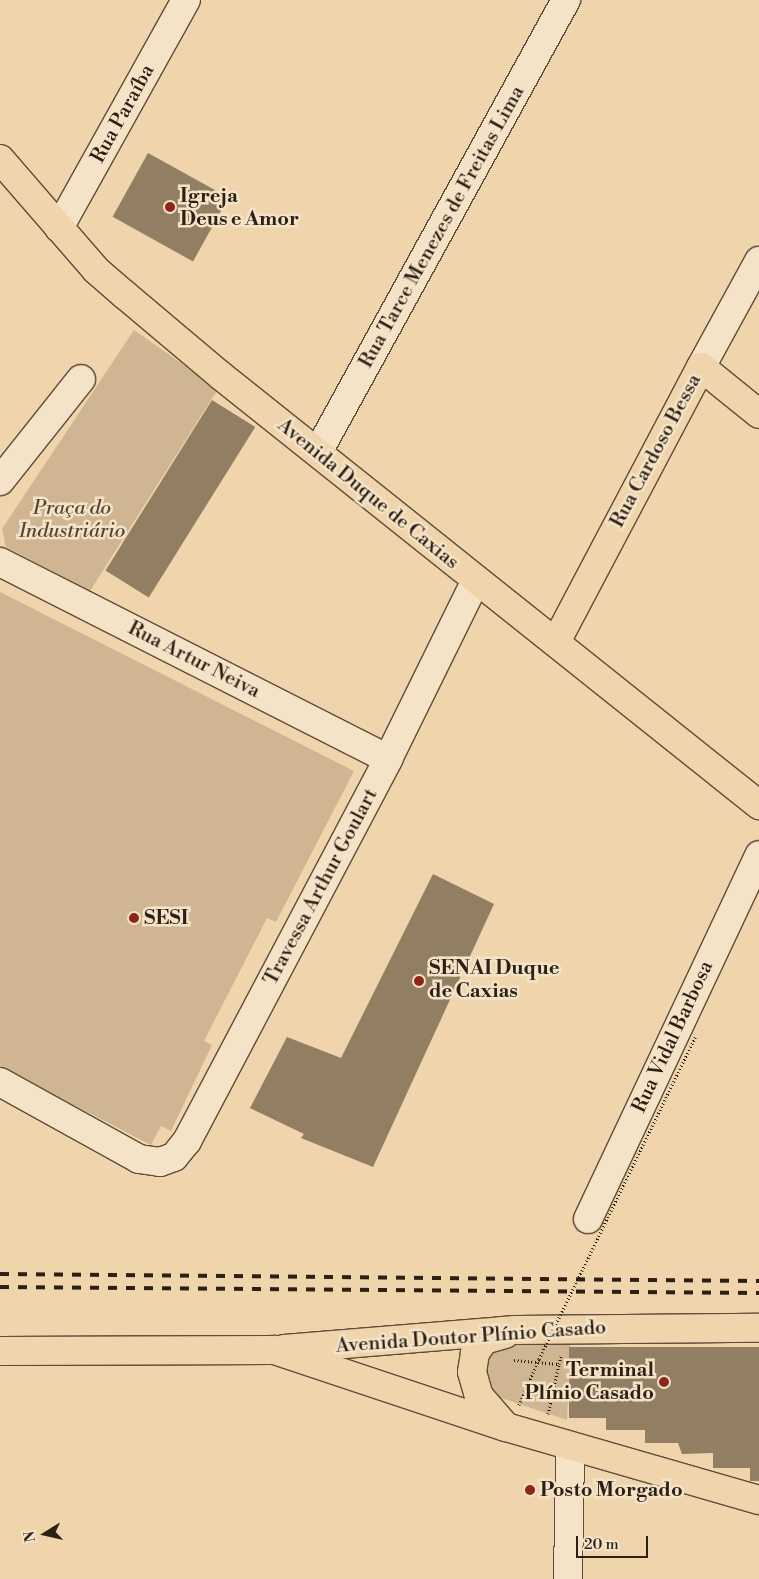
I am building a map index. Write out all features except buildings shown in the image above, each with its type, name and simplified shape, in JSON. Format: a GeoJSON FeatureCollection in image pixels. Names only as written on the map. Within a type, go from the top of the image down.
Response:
{"type":"FeatureCollection","features":[{"type":"Feature","properties":{"kind":"main road","name":"Avenida Duque de Caxias"},"geometry":{"type":"LineString","coordinates":[[0,159],[96,270],[125,295],[476,580],[759,804]]}},
{"type":"Feature","properties":{"kind":"main road"},"geometry":{"type":"LineString","coordinates":[[701,367],[759,414]]}},
{"type":"Feature","properties":{"kind":"main road","name":"Rua Cardoso Bessa"},"geometry":{"type":"LineString","coordinates":[[556,642],[701,367]]}},
{"type":"Feature","properties":{"kind":"main road","name":"Avenida Doutor Plínio Casado"},"geometry":{"type":"LineString","coordinates":[[274,1350],[516,1330],[566,1328],[759,1328]]}},
{"type":"Feature","properties":{"kind":"main road"},"geometry":{"type":"LineString","coordinates":[[516,1330],[484,1340],[475,1353],[472,1372],[479,1396],[508,1418],[543,1439],[759,1500]]}},
{"type":"Feature","properties":{"kind":"main road"},"geometry":{"type":"LineString","coordinates":[[0,1351],[274,1350],[508,1418]]}},
{"type":"Feature","properties":{"kind":"street","name":"Rua Paraíba"},"geometry":{"type":"LineString","coordinates":[[59,228],[186,0]]}},
{"type":"Feature","properties":{"kind":"street","name":"Rua Tarce Menezes de Freitas Lima"},"geometry":{"type":"LineString","coordinates":[[318,452],[566,0]]}},
{"type":"Feature","properties":{"kind":"street","name":"Rua Cardoso Bessa"},"geometry":{"type":"LineString","coordinates":[[701,367],[759,261]]}},
{"type":"Feature","properties":{"kind":"street"},"geometry":{"type":"LineString","coordinates":[[0,481],[81,378]]}},
{"type":"Feature","properties":{"kind":"street","name":"Rua Artur Neiva"},"geometry":{"type":"LineString","coordinates":[[0,562],[388,759]]}},
{"type":"Feature","properties":{"kind":"street","name":"Travessa Arthur Goulart"},"geometry":{"type":"LineString","coordinates":[[0,1082],[139,1159],[160,1162],[174,1157],[187,1142],[388,759],[476,580]]}},
{"type":"Feature","properties":{"kind":"street","name":"Rua Vidal Barbosa"},"geometry":{"type":"LineString","coordinates":[[588,1219],[759,855]]}},
{"type":"Feature","properties":{"kind":"street"},"geometry":{"type":"LineString","coordinates":[[568,1579],[570,1447]]}},
{"type":"Feature","properties":{"kind":"path"},"geometry":{"type":"LineString","coordinates":[[508,1418],[520,1404],[539,1359],[696,1035]]}},
{"type":"Feature","properties":{"kind":"path"},"geometry":{"type":"LineString","coordinates":[[543,1439],[566,1328]]}},
{"type":"Feature","properties":{"kind":"path"},"geometry":{"type":"LineString","coordinates":[[508,1360],[559,1364]]}},
{"type":"Feature","properties":{"kind":"green space","name":"Praça do Industriário"},"geometry":{"type":"Polygon","coordinates":[[[134,330],[218,389],[90,591],[6,547],[2,529],[134,330]]]}},
{"type":"Feature","properties":{"kind":"green space","name":"SESI"},"geometry":{"type":"Polygon","coordinates":[[[0,592],[354,771],[276,922],[267,918],[204,1041],[212,1045],[171,1131],[161,1126],[151,1145],[0,1067],[0,592]]]}},
{"type":"Feature","properties":{"kind":"green space"},"geometry":{"type":"Polygon","coordinates":[[[571,1333],[567,1420],[489,1394],[480,1382],[483,1346],[571,1333]]]}},
{"type":"Feature","properties":{"kind":"railway"},"geometry":{"type":"LineString","coordinates":[[0,1274],[759,1281]]}},
{"type":"Feature","properties":{"kind":"railway"},"geometry":{"type":"LineString","coordinates":[[0,1287],[759,1293]]}},
{"type":"Feature","properties":{"kind":"place","name":"Igreja Deus e Amor"},"geometry":{"type":"Point","coordinates":[170,207]}},
{"type":"Feature","properties":{"kind":"place","name":"SESI"},"geometry":{"type":"Point","coordinates":[134,918]}},
{"type":"Feature","properties":{"kind":"place","name":"SENAI Duque de Caxias"},"geometry":{"type":"Point","coordinates":[419,981]}},
{"type":"Feature","properties":{"kind":"place","name":"Terminal Plínio Casado"},"geometry":{"type":"Point","coordinates":[664,1382]}},
{"type":"Feature","properties":{"kind":"place","name":"Posto Morgado"},"geometry":{"type":"Point","coordinates":[530,1490]}}]}
